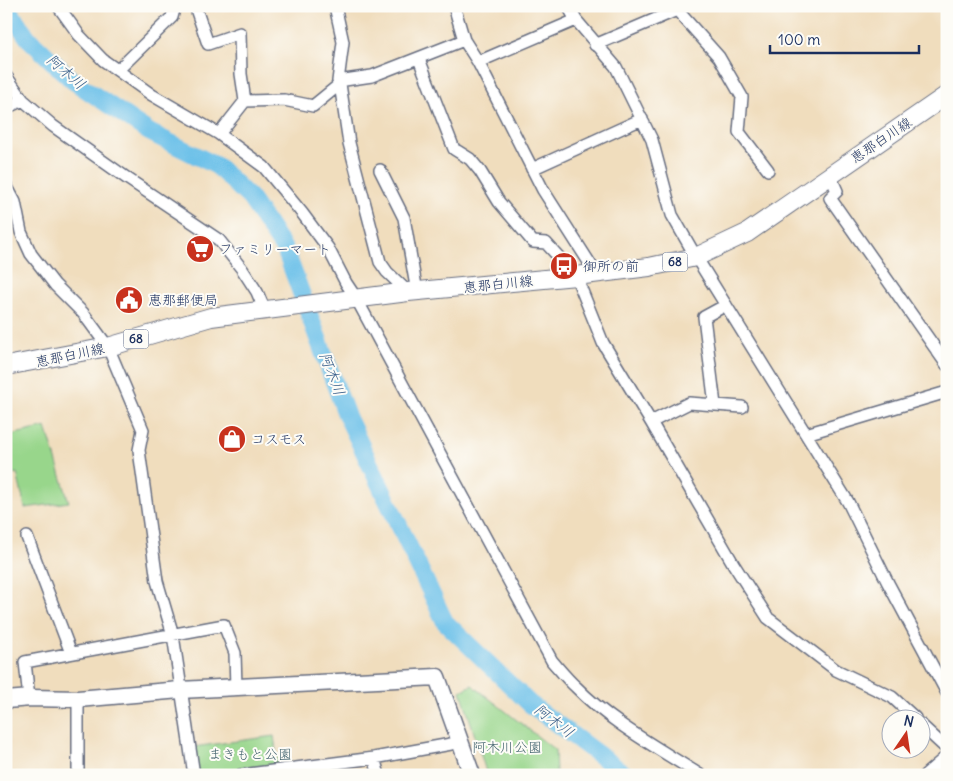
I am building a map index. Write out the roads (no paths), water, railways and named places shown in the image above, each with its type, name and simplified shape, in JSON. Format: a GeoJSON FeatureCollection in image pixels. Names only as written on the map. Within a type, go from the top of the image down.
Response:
{"type":"FeatureCollection","features":[{"type":"Feature","properties":{"kind":"main road","name":"恵那白川線"},"geometry":{"type":"LineString","coordinates":[[6,366],[108,347],[211,317],[356,298],[576,276],[649,266],[696,257],[747,233],[947,95]]}},
{"type":"Feature","properties":{"kind":"street"},"geometry":{"type":"LineString","coordinates":[[58,6],[79,35],[103,60],[152,95],[219,134],[264,167],[328,248],[552,661],[576,688],[601,709],[632,732],[700,775]]}},
{"type":"Feature","properties":{"kind":"street"},"geometry":{"type":"LineString","coordinates":[[118,70],[172,17],[175,6]]}},
{"type":"Feature","properties":{"kind":"street"},"geometry":{"type":"LineString","coordinates":[[195,6],[208,44],[240,33],[240,74],[245,102]]}},
{"type":"Feature","properties":{"kind":"street"},"geometry":{"type":"LineString","coordinates":[[335,6],[342,42],[339,83],[349,143],[380,262],[387,272],[412,292]]}},
{"type":"Feature","properties":{"kind":"street"},"geometry":{"type":"LineString","coordinates":[[454,6],[464,40],[478,62],[543,190],[596,273]]}},
{"type":"Feature","properties":{"kind":"street"},"geometry":{"type":"LineString","coordinates":[[568,6],[595,45],[616,67],[652,140],[672,215],[848,502],[888,583],[947,693]]}},
{"type":"Feature","properties":{"kind":"street"},"geometry":{"type":"LineString","coordinates":[[595,45],[677,10],[719,57],[742,97],[739,132],[768,170]]}},
{"type":"Feature","properties":{"kind":"street"},"geometry":{"type":"LineString","coordinates":[[478,62],[576,20]]}},
{"type":"Feature","properties":{"kind":"street"},"geometry":{"type":"LineString","coordinates":[[219,134],[245,102],[284,100],[313,106],[339,83],[372,76],[464,40]]}},
{"type":"Feature","properties":{"kind":"street"},"geometry":{"type":"LineString","coordinates":[[419,59],[454,149],[470,159],[480,171],[499,202],[532,242],[546,244],[576,276],[603,343],[734,566],[768,618],[836,670],[892,697],[904,708]]}},
{"type":"Feature","properties":{"kind":"street"},"geometry":{"type":"LineString","coordinates":[[6,76],[23,100],[54,126],[219,240],[257,292],[265,311]]}},
{"type":"Feature","properties":{"kind":"street"},"geometry":{"type":"LineString","coordinates":[[6,108],[23,100]]}},
{"type":"Feature","properties":{"kind":"street"},"geometry":{"type":"LineString","coordinates":[[532,169],[642,119]]}},
{"type":"Feature","properties":{"kind":"street"},"geometry":{"type":"LineString","coordinates":[[380,170],[404,218],[412,292]]}},
{"type":"Feature","properties":{"kind":"street"},"geometry":{"type":"LineString","coordinates":[[833,182],[837,191],[830,198],[947,365]]}},
{"type":"Feature","properties":{"kind":"street"},"geometry":{"type":"LineString","coordinates":[[6,185],[15,202],[22,232],[31,254],[55,285],[84,313],[108,347],[143,430],[139,450],[157,581],[173,635],[194,775]]}},
{"type":"Feature","properties":{"kind":"street"},"geometry":{"type":"LineString","coordinates":[[715,405],[704,317],[726,305]]}},
{"type":"Feature","properties":{"kind":"street"},"geometry":{"type":"LineString","coordinates":[[806,434],[947,392]]}},
{"type":"Feature","properties":{"kind":"street"},"geometry":{"type":"LineString","coordinates":[[651,422],[689,403],[742,406]]}},
{"type":"Feature","properties":{"kind":"street"},"geometry":{"type":"LineString","coordinates":[[27,537],[71,653]]}},
{"type":"Feature","properties":{"kind":"street"},"geometry":{"type":"LineString","coordinates":[[29,698],[25,662],[224,625],[236,653],[236,688]]}},
{"type":"Feature","properties":{"kind":"street"},"geometry":{"type":"LineString","coordinates":[[6,700],[29,698],[78,699],[180,690],[437,678],[462,742],[472,775]]}},
{"type":"Feature","properties":{"kind":"street"},"geometry":{"type":"LineString","coordinates":[[78,699],[78,775]]}},
{"type":"Feature","properties":{"kind":"street"},"geometry":{"type":"LineString","coordinates":[[930,734],[947,750]]}},
{"type":"Feature","properties":{"kind":"street"},"geometry":{"type":"LineString","coordinates":[[241,775],[374,758],[462,742]]}},
{"type":"Feature","properties":{"kind":"street"},"geometry":{"type":"LineString","coordinates":[[925,775],[947,756]]}},
{"type":"Feature","properties":{"kind":"street"},"geometry":{"type":"LineString","coordinates":[[374,758],[380,775]]}},
{"type":"Feature","properties":{"kind":"waterway","name":"阿木川"},"geometry":{"type":"LineString","coordinates":[[6,6],[28,38],[72,80],[149,132],[217,166],[250,198],[286,252],[346,414],[445,622],[530,704],[626,775]]}},
{"type":"Feature","properties":{"kind":"place","name":"ファミリーマート"},"geometry":{"type":"Point","coordinates":[200,249]}},
{"type":"Feature","properties":{"kind":"place","name":"御所の前"},"geometry":{"type":"Point","coordinates":[564,266]}},
{"type":"Feature","properties":{"kind":"place","name":"恵那郵便局"},"geometry":{"type":"Point","coordinates":[129,300]}},
{"type":"Feature","properties":{"kind":"place","name":"コスモス"},"geometry":{"type":"Point","coordinates":[232,439]}},
{"type":"Feature","properties":{"kind":"park label","name":"阿木川公園"},"geometry":{"type":"Point","coordinates":[507,747]}},
{"type":"Feature","properties":{"kind":"park label","name":"まきもと公園"},"geometry":{"type":"Point","coordinates":[250,754]}}]}
